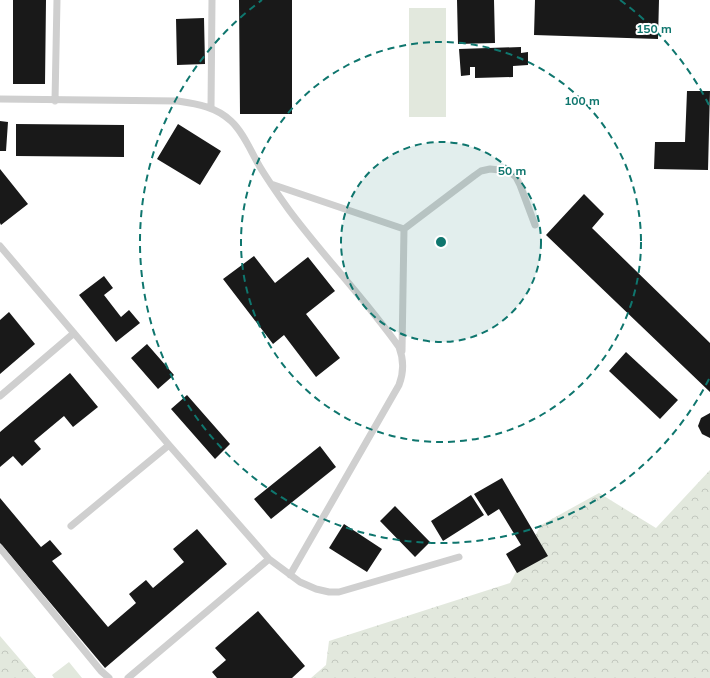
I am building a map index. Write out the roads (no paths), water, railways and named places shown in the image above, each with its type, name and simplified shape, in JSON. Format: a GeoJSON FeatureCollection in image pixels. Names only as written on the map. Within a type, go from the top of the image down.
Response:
{"type":"FeatureCollection","features":[{"type":"Feature","properties":{"kind":"lane"},"geometry":{"type":"LineString","coordinates":[[55,101],[57,0]]}},
{"type":"Feature","properties":{"kind":"lane"},"geometry":{"type":"LineString","coordinates":[[211,108],[212,0]]}},
{"type":"Feature","properties":{"kind":"lane"},"geometry":{"type":"LineString","coordinates":[[0,99],[55,101],[178,101],[199,104],[222,113],[232,121],[271,184],[309,236],[394,340],[402,354]]}},
{"type":"Feature","properties":{"kind":"lane"},"geometry":{"type":"LineString","coordinates":[[404,229],[474,176],[490,169],[509,171],[516,177],[535,225]]}},
{"type":"Feature","properties":{"kind":"lane"},"geometry":{"type":"LineString","coordinates":[[271,184],[404,229]]}},
{"type":"Feature","properties":{"kind":"lane"},"geometry":{"type":"LineString","coordinates":[[290,574],[399,385],[402,377],[404,229]]}},
{"type":"Feature","properties":{"kind":"lane"},"geometry":{"type":"LineString","coordinates":[[1,248],[269,559],[300,582],[316,589],[329,592],[339,592],[459,557]]}},
{"type":"Feature","properties":{"kind":"lane"},"geometry":{"type":"LineString","coordinates":[[0,396],[74,333]]}},
{"type":"Feature","properties":{"kind":"lane"},"geometry":{"type":"LineString","coordinates":[[72,526],[169,444]]}},
{"type":"Feature","properties":{"kind":"lane"},"geometry":{"type":"LineString","coordinates":[[0,548],[101,671],[109,678]]}},
{"type":"Feature","properties":{"kind":"lane"},"geometry":{"type":"LineString","coordinates":[[128,678],[269,559]]}}]}
